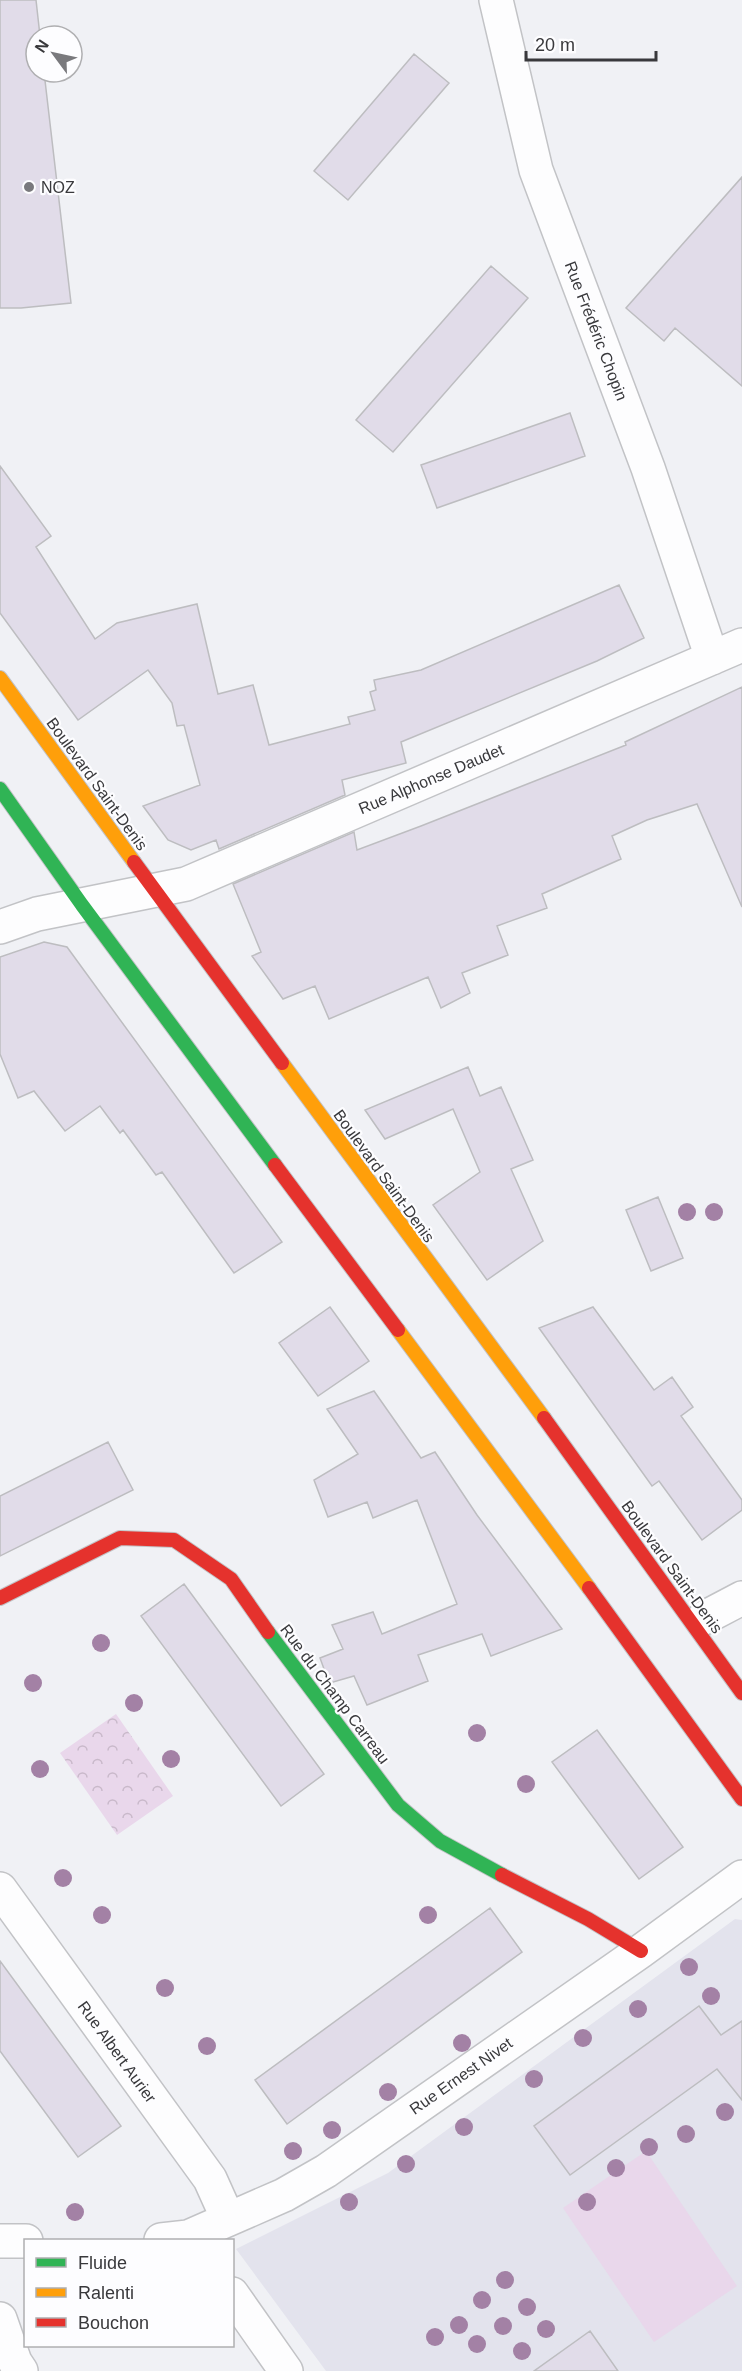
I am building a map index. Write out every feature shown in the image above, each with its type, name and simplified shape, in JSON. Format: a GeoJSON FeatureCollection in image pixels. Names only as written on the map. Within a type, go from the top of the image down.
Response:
{"type":"FeatureCollection","features":[{"type":"Feature","properties":{"kind":"main road","name":"Boulevard Saint-Denis"},"geometry":{"type":"LineString","coordinates":[[0,678],[153,890],[645,1557],[742,1693]]}},
{"type":"Feature","properties":{"kind":"main road"},"geometry":{"type":"LineString","coordinates":[[0,789],[82,904],[606,1609],[742,1799]]}},
{"type":"Feature","properties":{"kind":"main road","name":"Rue du Champ Carreau"},"geometry":{"type":"LineString","coordinates":[[0,1598],[120,1538],[174,1540],[231,1579],[398,1805],[440,1841],[519,1885],[588,1918],[641,1951]]}},
{"type":"Feature","properties":{"kind":"street","name":"Rue Frédéric Chopin"},"geometry":{"type":"LineString","coordinates":[[496,0],[536,171],[648,468],[712,658]]}},
{"type":"Feature","properties":{"kind":"street","name":"Rue Alphonse Daudet"},"geometry":{"type":"LineString","coordinates":[[0,927],[37,914],[186,884],[742,645]]}},
{"type":"Feature","properties":{"kind":"street"},"geometry":{"type":"LineString","coordinates":[[705,1618],[742,1598]]}},
{"type":"Feature","properties":{"kind":"street","name":"Rue Ernest Nivet"},"geometry":{"type":"LineString","coordinates":[[180,2239],[284,2195],[326,2170],[641,1951],[742,1876]]}},
{"type":"Feature","properties":{"kind":"street","name":"Rue Albert Aurier"},"geometry":{"type":"LineString","coordinates":[[0,1889],[210,2179],[228,2219]]}},
{"type":"Feature","properties":{"kind":"street"},"geometry":{"type":"LineString","coordinates":[[0,2241],[24,2241]]}},
{"type":"Feature","properties":{"kind":"street"},"geometry":{"type":"LineString","coordinates":[[234,2297],[286,2371]]}},
{"type":"Feature","properties":{"kind":"street"},"geometry":{"type":"LineString","coordinates":[[0,2319],[15,2362],[21,2371]]}},
{"type":"Feature","properties":{"kind":"shaded area"},"geometry":{"type":"Polygon","coordinates":[[[735,1919],[742,1920],[742,2371],[326,2371],[236,2249],[388,2173],[735,1919]]]}},
{"type":"Feature","properties":{"kind":"green space"},"geometry":{"type":"Polygon","coordinates":[[[116,1714],[173,1796],[117,1835],[60,1753],[116,1714]]]}},
{"type":"Feature","properties":{"kind":"green space"},"geometry":{"type":"Polygon","coordinates":[[[646,2151],[737,2286],[654,2342],[563,2208],[646,2151]]]}},
{"type":"Feature","properties":{"kind":"building","name":"NOZ"},"geometry":{"type":"Polygon","coordinates":[[[0,0],[36,0],[39,24],[24,24],[24,84],[45,84],[71,303],[0,308],[0,0]]]}},
{"type":"Feature","properties":{"kind":"building"},"geometry":{"type":"Polygon","coordinates":[[[414,54],[449,83],[348,200],[314,171],[414,54]]]}},
{"type":"Feature","properties":{"kind":"building"},"geometry":{"type":"Polygon","coordinates":[[[742,177],[742,386],[675,328],[664,341],[626,308],[742,177]]]}},
{"type":"Feature","properties":{"kind":"building"},"geometry":{"type":"Polygon","coordinates":[[[491,266],[528,298],[393,452],[356,420],[491,266]]]}},
{"type":"Feature","properties":{"kind":"building"},"geometry":{"type":"Polygon","coordinates":[[[570,413],[585,456],[437,508],[421,465],[570,413]]]}},
{"type":"Feature","properties":{"kind":"building"},"geometry":{"type":"Polygon","coordinates":[[[0,466],[51,536],[36,547],[95,639],[117,623],[197,604],[218,694],[253,685],[269,745],[350,724],[348,717],[375,710],[370,692],[376,690],[374,680],[421,670],[619,585],[644,638],[597,661],[401,742],[406,763],[342,780],[345,795],[219,849],[216,840],[191,850],[168,840],[143,806],[200,785],[184,725],[177,726],[172,703],[148,670],[78,720],[0,613],[0,466]]]}},
{"type":"Feature","properties":{"kind":"building"},"geometry":{"type":"Polygon","coordinates":[[[742,687],[742,907],[697,804],[647,820],[612,836],[621,859],[542,894],[547,908],[497,926],[508,955],[462,973],[470,993],[441,1008],[428,977],[329,1019],[315,986],[283,999],[252,956],[261,952],[233,884],[354,832],[357,850],[421,826],[626,745],[625,742],[742,687]]]}},
{"type":"Feature","properties":{"kind":"building"},"geometry":{"type":"Polygon","coordinates":[[[44,942],[67,947],[282,1242],[234,1273],[162,1172],[156,1175],[123,1130],[120,1133],[100,1106],[65,1131],[34,1091],[18,1098],[0,1054],[0,957],[44,942]]]}},
{"type":"Feature","properties":{"kind":"building"},"geometry":{"type":"Polygon","coordinates":[[[468,1067],[480,1096],[501,1087],[533,1160],[511,1169],[543,1241],[487,1280],[433,1205],[480,1172],[453,1109],[385,1139],[365,1110],[468,1067]]]}},
{"type":"Feature","properties":{"kind":"building"},"geometry":{"type":"Polygon","coordinates":[[[658,1197],[683,1258],[651,1271],[626,1210],[658,1197]]]}},
{"type":"Feature","properties":{"kind":"building"},"geometry":{"type":"Polygon","coordinates":[[[330,1307],[369,1361],[318,1396],[279,1343],[330,1307]]]}},
{"type":"Feature","properties":{"kind":"building"},"geometry":{"type":"Polygon","coordinates":[[[593,1307],[654,1390],[672,1377],[693,1407],[681,1416],[742,1500],[742,1510],[702,1540],[659,1481],[652,1486],[539,1328],[593,1307]]]}},
{"type":"Feature","properties":{"kind":"building"},"geometry":{"type":"Polygon","coordinates":[[[374,1391],[421,1458],[435,1452],[477,1515],[562,1629],[491,1656],[482,1634],[418,1655],[428,1681],[367,1705],[354,1676],[330,1683],[328,1680],[320,1658],[343,1649],[332,1625],[373,1612],[382,1634],[457,1604],[417,1500],[373,1518],[367,1502],[328,1517],[314,1480],[358,1454],[327,1409],[374,1391]]]}},
{"type":"Feature","properties":{"kind":"building"},"geometry":{"type":"Polygon","coordinates":[[[108,1442],[133,1490],[0,1556],[0,1496],[108,1442]]]}},
{"type":"Feature","properties":{"kind":"building"},"geometry":{"type":"Polygon","coordinates":[[[184,1584],[324,1774],[281,1806],[141,1616],[184,1584]]]}},
{"type":"Feature","properties":{"kind":"building"},"geometry":{"type":"Polygon","coordinates":[[[597,1730],[683,1847],[639,1879],[552,1762],[597,1730]]]}},
{"type":"Feature","properties":{"kind":"building"},"geometry":{"type":"Polygon","coordinates":[[[490,1908],[522,1952],[287,2124],[255,2080],[490,1908]]]}},
{"type":"Feature","properties":{"kind":"building"},"geometry":{"type":"Polygon","coordinates":[[[0,1961],[121,2126],[78,2157],[0,2051],[0,1961]]]}},
{"type":"Feature","properties":{"kind":"building"},"geometry":{"type":"Polygon","coordinates":[[[699,2006],[721,2035],[742,2021],[742,2100],[717,2069],[570,2175],[534,2126],[699,2006]]]}},
{"type":"Feature","properties":{"kind":"building"},"geometry":{"type":"Polygon","coordinates":[[[590,2331],[618,2371],[534,2371],[590,2331]]]}},
{"type":"Feature","properties":{"kind":"traffic: fast"},"geometry":{"type":"LineString","coordinates":[[0,789],[82,905],[275,1165]]}},
{"type":"Feature","properties":{"kind":"traffic: fast"},"geometry":{"type":"LineString","coordinates":[[268,1632],[398,1805],[440,1841],[502,1875]]}},
{"type":"Feature","properties":{"kind":"traffic: slow"},"geometry":{"type":"LineString","coordinates":[[0,678],[134,862]]}},
{"type":"Feature","properties":{"kind":"traffic: slow"},"geometry":{"type":"LineString","coordinates":[[282,1063],[544,1418]]}},
{"type":"Feature","properties":{"kind":"traffic: slow"},"geometry":{"type":"LineString","coordinates":[[398,1330],[589,1588]]}},
{"type":"Feature","properties":{"kind":"traffic: jam"},"geometry":{"type":"LineString","coordinates":[[134,862],[282,1063]]}},
{"type":"Feature","properties":{"kind":"traffic: jam"},"geometry":{"type":"LineString","coordinates":[[275,1165],[398,1330]]}},
{"type":"Feature","properties":{"kind":"traffic: jam"},"geometry":{"type":"LineString","coordinates":[[544,1418],[742,1693]]}},
{"type":"Feature","properties":{"kind":"traffic: jam"},"geometry":{"type":"LineString","coordinates":[[0,1598],[120,1538],[174,1540],[231,1579],[268,1632]]}},
{"type":"Feature","properties":{"kind":"traffic: jam"},"geometry":{"type":"LineString","coordinates":[[589,1588],[742,1799]]}},
{"type":"Feature","properties":{"kind":"traffic: jam"},"geometry":{"type":"LineString","coordinates":[[502,1875],[588,1919],[641,1951]]}},
{"type":"Feature","properties":{"kind":"place","name":"NOZ"},"geometry":{"type":"Point","coordinates":[29,187]}}]}
